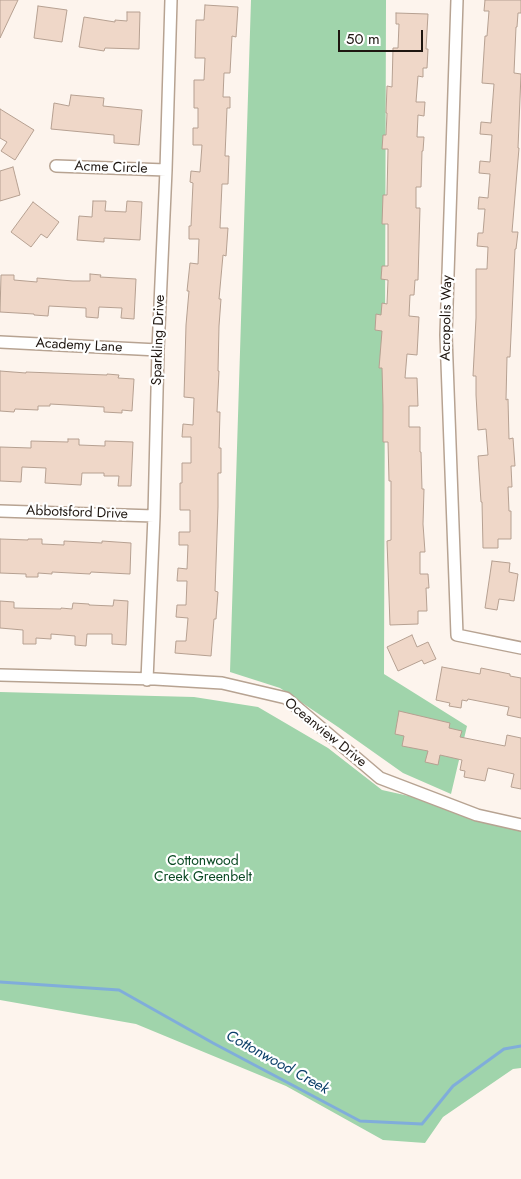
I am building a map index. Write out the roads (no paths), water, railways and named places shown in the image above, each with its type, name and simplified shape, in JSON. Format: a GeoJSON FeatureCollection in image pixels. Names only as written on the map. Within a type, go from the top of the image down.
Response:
{"type":"FeatureCollection","features":[{"type":"Feature","properties":{"kind":"street","name":"Sparkling Drive"},"geometry":{"type":"LineString","coordinates":[[147,680],[171,0]]}},
{"type":"Feature","properties":{"kind":"street","name":"Acropolis Way"},"geometry":{"type":"LineString","coordinates":[[456,0],[446,335],[456,635],[521,648]]}},
{"type":"Feature","properties":{"kind":"street","name":"Acme Circle"},"geometry":{"type":"LineString","coordinates":[[56,166],[166,170]]}},
{"type":"Feature","properties":{"kind":"street","name":"Academy Lane"},"geometry":{"type":"LineString","coordinates":[[0,342],[158,350]]}},
{"type":"Feature","properties":{"kind":"street","name":"Abbotsford Drive"},"geometry":{"type":"LineString","coordinates":[[0,511],[154,516]]}},
{"type":"Feature","properties":{"kind":"street","name":"Oceanview Drive"},"geometry":{"type":"LineString","coordinates":[[0,675],[222,683],[286,698],[380,778],[477,815],[521,825]]}},
{"type":"Feature","properties":{"kind":"waterway","name":"Cottonwood Creek"},"geometry":{"type":"LineString","coordinates":[[0,982],[119,990],[213,1043],[360,1121],[422,1124],[453,1086],[504,1049],[521,1046]]}},
{"type":"Feature","properties":{"kind":"park label","name":"Cottonwood Creek Greenbelt"},"geometry":{"type":"Point","coordinates":[203,870]}}]}
